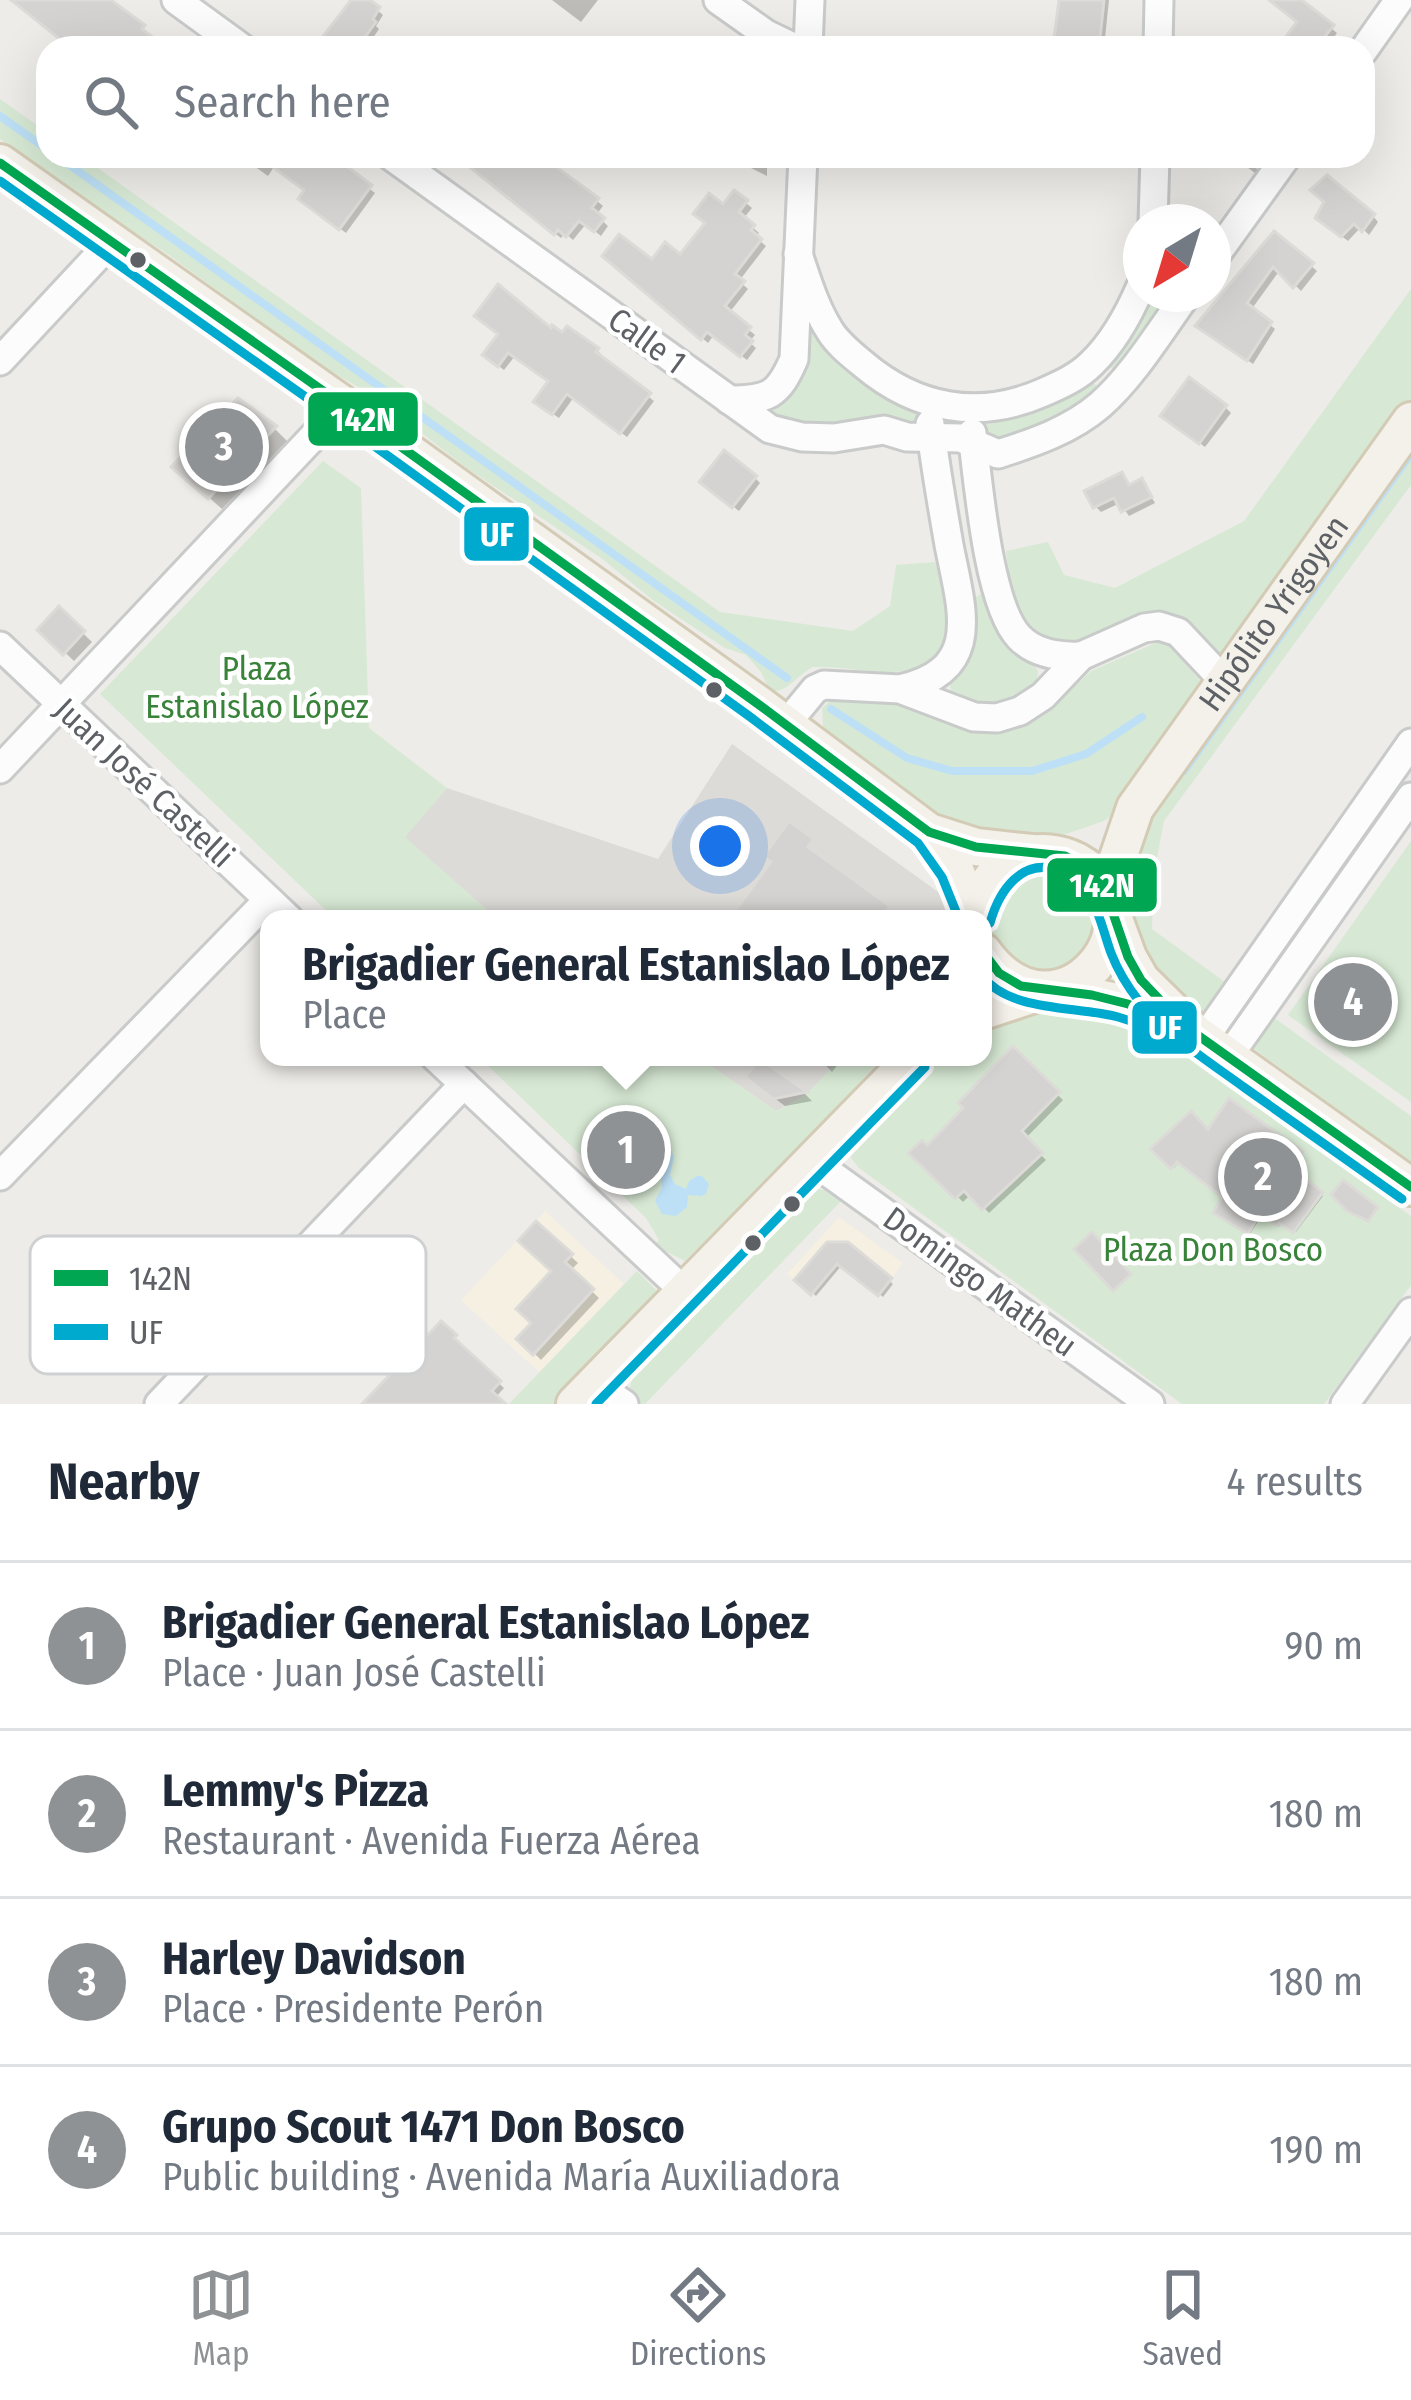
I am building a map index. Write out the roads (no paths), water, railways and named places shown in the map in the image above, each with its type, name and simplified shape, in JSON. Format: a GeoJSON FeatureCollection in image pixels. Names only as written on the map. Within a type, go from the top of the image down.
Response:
{"type":"FeatureCollection","features":[{"type":"Feature","properties":{"kind":"main road"},"geometry":{"type":"LineString","coordinates":[[0,163],[786,724],[929,832],[976,847],[1065,856],[1088,868],[1104,886],[1128,957],[1141,980],[1209,1044]]}},
{"type":"Feature","properties":{"kind":"main road","name":"Hipólito Yrigoyen"},"geometry":{"type":"LineString","coordinates":[[1113,915],[1118,858],[1135,808],[1411,421]]}},
{"type":"Feature","properties":{"kind":"main road","name":"Hipólito Yrigoyen"},"geometry":{"type":"LineString","coordinates":[[1036,853],[1092,839],[1135,808]]}},
{"type":"Feature","properties":{"kind":"main road"},"geometry":{"type":"LineString","coordinates":[[929,832],[955,869],[971,910]]}},
{"type":"Feature","properties":{"kind":"main road"},"geometry":{"type":"LineString","coordinates":[[977,910],[992,877],[1010,862],[1036,853]]}},
{"type":"Feature","properties":{"kind":"main road"},"geometry":{"type":"LineString","coordinates":[[992,1008],[1079,982],[1098,966],[1110,944],[1113,915]]}},
{"type":"Feature","properties":{"kind":"main road"},"geometry":{"type":"LineString","coordinates":[[992,964],[1021,986],[1128,1004],[1153,1013],[1209,1044],[1411,1187]]}},
{"type":"Feature","properties":{"kind":"main road"},"geometry":{"type":"LineString","coordinates":[[598,1397],[684,1291],[905,1066]]}},
{"type":"Feature","properties":{"kind":"street"},"geometry":{"type":"LineString","coordinates":[[176,0],[226,36]]}},
{"type":"Feature","properties":{"kind":"street"},"geometry":{"type":"LineString","coordinates":[[718,0],[770,36]]}},
{"type":"Feature","properties":{"kind":"street"},"geometry":{"type":"LineString","coordinates":[[808,36],[810,0]]}},
{"type":"Feature","properties":{"kind":"street"},"geometry":{"type":"LineString","coordinates":[[1158,36],[1159,0]]}},
{"type":"Feature","properties":{"kind":"street"},"geometry":{"type":"LineString","coordinates":[[1374,36],[1400,0]]}},
{"type":"Feature","properties":{"kind":"street","name":"Calle 1"},"geometry":{"type":"LineString","coordinates":[[409,168],[770,429],[802,437],[834,438],[884,430],[908,437],[962,438],[998,454],[1075,423],[1097,407],[1117,388],[1174,312]]}},
{"type":"Feature","properties":{"kind":"street"},"geometry":{"type":"LineString","coordinates":[[729,400],[758,400],[774,393],[794,359],[802,168]]}},
{"type":"Feature","properties":{"kind":"street"},"geometry":{"type":"LineString","coordinates":[[1154,204],[1155,168]]}},
{"type":"Feature","properties":{"kind":"street"},"geometry":{"type":"LineString","coordinates":[[1231,233],[1278,168]]}},
{"type":"Feature","properties":{"kind":"street"},"geometry":{"type":"LineString","coordinates":[[0,361],[112,242]]}},
{"type":"Feature","properties":{"kind":"street"},"geometry":{"type":"LineString","coordinates":[[798,254],[831,333],[877,376],[927,402],[969,409],[1002,407],[1031,398],[1090,365],[1128,312]]}},
{"type":"Feature","properties":{"kind":"street"},"geometry":{"type":"LineString","coordinates":[[1090,365],[1117,388]]}},
{"type":"Feature","properties":{"kind":"street"},"geometry":{"type":"LineString","coordinates":[[901,689],[932,679],[945,668],[957,651],[963,628],[927,402]]}},
{"type":"Feature","properties":{"kind":"street"},"geometry":{"type":"LineString","coordinates":[[0,769],[343,405]]}},
{"type":"Feature","properties":{"kind":"street"},"geometry":{"type":"LineString","coordinates":[[969,409],[986,538],[1002,609],[1018,636],[1037,649],[1081,656],[1159,626],[1178,632],[1225,682]]}},
{"type":"Feature","properties":{"kind":"street"},"geometry":{"type":"LineString","coordinates":[[958,587],[977,575],[998,587]]}},
{"type":"Feature","properties":{"kind":"street","name":"Juan José Castelli"},"geometry":{"type":"LineString","coordinates":[[0,646],[279,909]]}},
{"type":"Feature","properties":{"kind":"street"},"geometry":{"type":"LineString","coordinates":[[1037,649],[1046,663],[1048,680],[1042,696]]}},
{"type":"Feature","properties":{"kind":"street"},"geometry":{"type":"LineString","coordinates":[[786,724],[815,689],[824,685],[901,689],[957,712],[997,718],[1042,696],[1081,656]]}},
{"type":"Feature","properties":{"kind":"street"},"geometry":{"type":"LineString","coordinates":[[945,668],[945,697],[957,712]]}},
{"type":"Feature","properties":{"kind":"street"},"geometry":{"type":"LineString","coordinates":[[1209,1044],[1411,743]]}},
{"type":"Feature","properties":{"kind":"street"},"geometry":{"type":"LineString","coordinates":[[1209,1044],[1411,797]]}},
{"type":"Feature","properties":{"kind":"street"},"geometry":{"type":"LineString","coordinates":[[0,1176],[260,927]]}},
{"type":"Feature","properties":{"kind":"street"},"geometry":{"type":"LineString","coordinates":[[445,1066],[684,1291]]}},
{"type":"Feature","properties":{"kind":"street"},"geometry":{"type":"LineString","coordinates":[[319,1236],[464,1084]]}},
{"type":"Feature","properties":{"kind":"street","name":"Domingo Matheu"},"geometry":{"type":"LineString","coordinates":[[811,1160],[1150,1404]]}},
{"type":"Feature","properties":{"kind":"street"},"geometry":{"type":"LineString","coordinates":[[1345,1404],[1411,1312]]}},
{"type":"Feature","properties":{"kind":"street"},"geometry":{"type":"LineString","coordinates":[[159,1404],[188,1374]]}},
{"type":"Feature","properties":{"kind":"water"},"geometry":{"type":"Polygon","coordinates":[[[659,1146],[671,1150],[674,1157],[670,1175],[675,1184],[686,1189],[689,1181],[702,1176],[709,1184],[706,1194],[688,1195],[687,1207],[676,1216],[662,1214],[655,1201],[661,1178],[647,1158],[659,1146]]]}},
{"type":"Feature","properties":{"kind":"waterway"},"geometry":{"type":"LineString","coordinates":[[0,116],[36,142]]}},
{"type":"Feature","properties":{"kind":"waterway"},"geometry":{"type":"LineString","coordinates":[[74,168],[787,678]]}},
{"type":"Feature","properties":{"kind":"waterway"},"geometry":{"type":"LineString","coordinates":[[1184,771],[1411,454]]}},
{"type":"Feature","properties":{"kind":"waterway"},"geometry":{"type":"LineString","coordinates":[[831,709],[907,758],[952,771],[1032,771],[1086,754],[1142,717]]}},
{"type":"Feature","properties":{"kind":"place","name":"Harley Davidson"},"geometry":{"type":"Point","coordinates":[224,447]}},
{"type":"Feature","properties":{"kind":"place","name":"Grupo Scout 1471 Don Bosco"},"geometry":{"type":"Point","coordinates":[1353,1002]}},
{"type":"Feature","properties":{"kind":"place","name":"Brigadier General Estanislao López"},"geometry":{"type":"Point","coordinates":[626,1150]}},
{"type":"Feature","properties":{"kind":"place","name":"Lemmy's Pizza"},"geometry":{"type":"Point","coordinates":[1263,1177]}},
{"type":"Feature","properties":{"kind":"park label","name":"Plaza Estanislao López"},"geometry":{"type":"Point","coordinates":[257,688]}},
{"type":"Feature","properties":{"kind":"park label","name":"Plaza Don Bosco"},"geometry":{"type":"Point","coordinates":[1213,1250]}}]}
